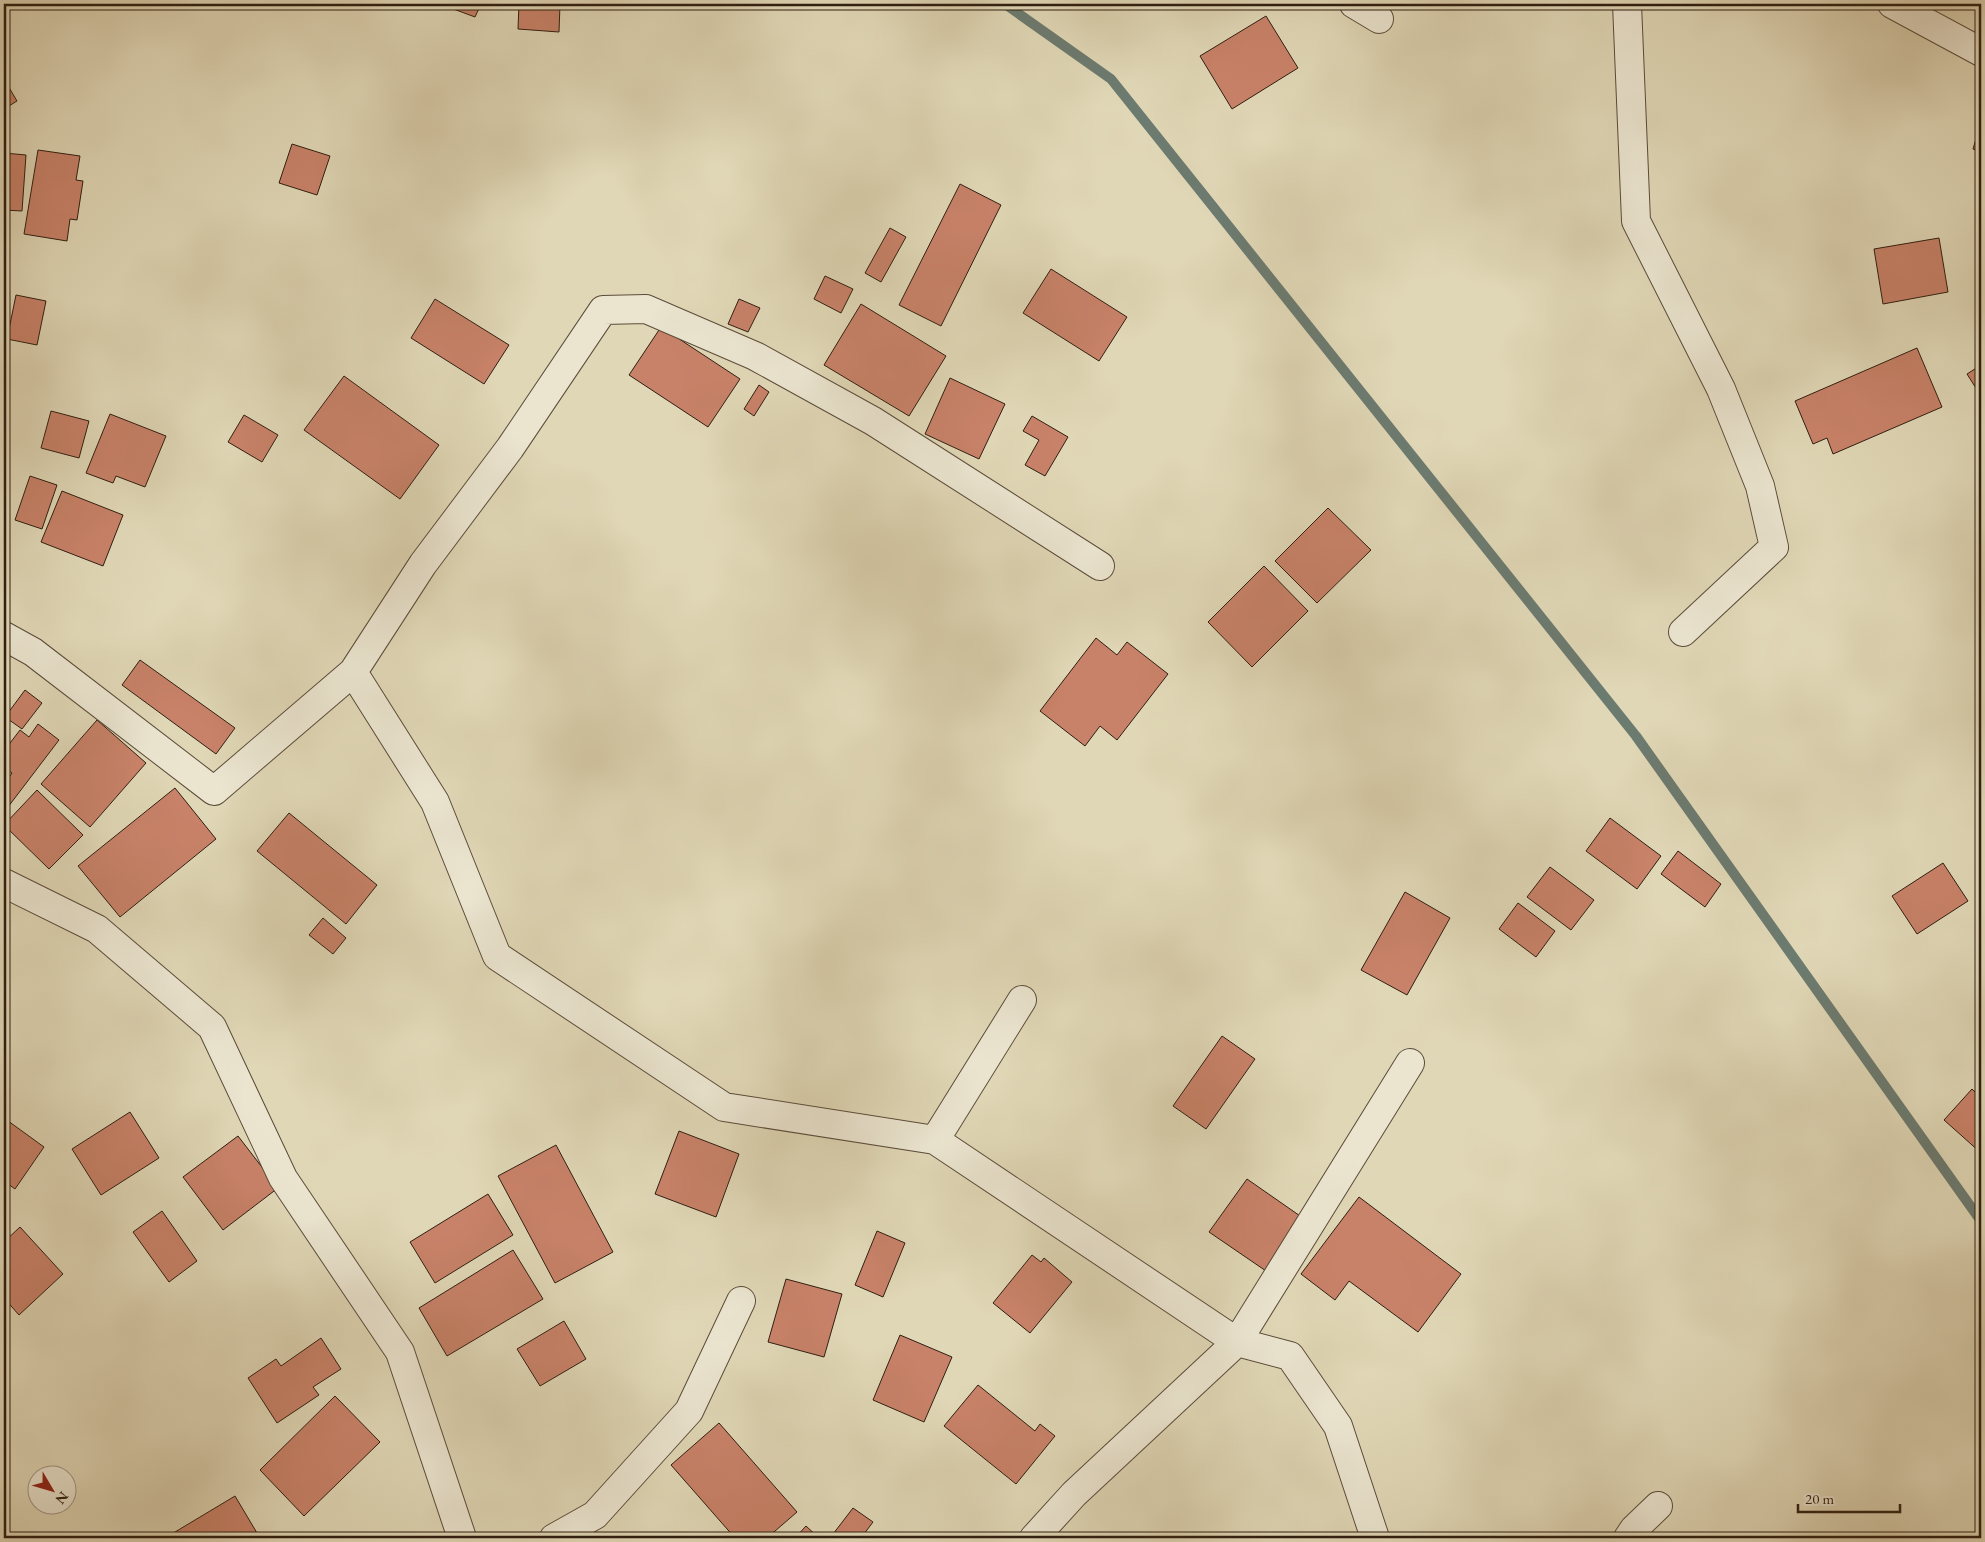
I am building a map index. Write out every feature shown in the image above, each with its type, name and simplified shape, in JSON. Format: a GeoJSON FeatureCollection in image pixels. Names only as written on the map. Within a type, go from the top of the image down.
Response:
{"type":"FeatureCollection","features":[{"type":"Feature","properties":{"kind":"street"},"geometry":{"type":"LineString","coordinates":[[1354,4],[1379,18]]}},
{"type":"Feature","properties":{"kind":"street"},"geometry":{"type":"LineString","coordinates":[[1626,4],[1636,221],[1721,389],[1760,486],[1774,547],[1683,632]]}},
{"type":"Feature","properties":{"kind":"street"},"geometry":{"type":"LineString","coordinates":[[1892,4],[1981,52]]}},
{"type":"Feature","properties":{"kind":"street"},"geometry":{"type":"LineString","coordinates":[[4,636],[33,652],[214,791],[353,672],[422,564],[510,448],[603,310],[646,309],[755,356],[873,421],[1100,566]]}},
{"type":"Feature","properties":{"kind":"street"},"geometry":{"type":"LineString","coordinates":[[353,672],[435,802],[497,956],[724,1107],[935,1140],[1237,1342],[1290,1356],[1338,1426],[1375,1538]]}},
{"type":"Feature","properties":{"kind":"street"},"geometry":{"type":"LineString","coordinates":[[4,883],[97,929],[212,1027],[283,1178],[400,1352],[462,1538]]}},
{"type":"Feature","properties":{"kind":"street"},"geometry":{"type":"LineString","coordinates":[[935,1140],[1022,1000]]}},
{"type":"Feature","properties":{"kind":"street"},"geometry":{"type":"LineString","coordinates":[[1034,1538],[1074,1494],[1237,1342],[1410,1063]]}},
{"type":"Feature","properties":{"kind":"street"},"geometry":{"type":"LineString","coordinates":[[554,1538],[595,1515],[689,1411],[741,1301]]}},
{"type":"Feature","properties":{"kind":"street"},"geometry":{"type":"LineString","coordinates":[[1628,1538],[1634,1528],[1658,1506]]}},
{"type":"Feature","properties":{"kind":"building"},"geometry":{"type":"Polygon","coordinates":[[[440,4],[481,4],[475,17],[440,4]]]}},
{"type":"Feature","properties":{"kind":"building"},"geometry":{"type":"Polygon","coordinates":[[[519,4],[560,4],[559,32],[518,29],[519,4]]]}},
{"type":"Feature","properties":{"kind":"building"},"geometry":{"type":"Polygon","coordinates":[[[1266,16],[1298,68],[1232,109],[1200,56],[1266,16]]]}},
{"type":"Feature","properties":{"kind":"building"},"geometry":{"type":"Polygon","coordinates":[[[4,79],[17,101],[4,109],[4,79]]]}},
{"type":"Feature","properties":{"kind":"building"},"geometry":{"type":"Polygon","coordinates":[[[1981,122],[1981,152],[1973,149],[1981,122]]]}},
{"type":"Feature","properties":{"kind":"building"},"geometry":{"type":"Polygon","coordinates":[[[292,144],[330,156],[317,195],[279,183],[292,144]]]}},
{"type":"Feature","properties":{"kind":"building"},"geometry":{"type":"Polygon","coordinates":[[[38,150],[80,156],[76,180],[83,181],[77,220],[70,219],[67,241],[24,234],[38,150]]]}},
{"type":"Feature","properties":{"kind":"building"},"geometry":{"type":"Polygon","coordinates":[[[4,153],[26,155],[22,211],[4,210],[4,153]]]}},
{"type":"Feature","properties":{"kind":"building"},"geometry":{"type":"Polygon","coordinates":[[[960,184],[1001,205],[941,326],[899,305],[960,184]]]}},
{"type":"Feature","properties":{"kind":"building"},"geometry":{"type":"Polygon","coordinates":[[[890,228],[906,237],[881,282],[865,273],[890,228]]]}},
{"type":"Feature","properties":{"kind":"building"},"geometry":{"type":"Polygon","coordinates":[[[1939,238],[1948,292],[1883,304],[1874,249],[1939,238]]]}},
{"type":"Feature","properties":{"kind":"building"},"geometry":{"type":"Polygon","coordinates":[[[1051,269],[1127,317],[1099,361],[1023,313],[1051,269]]]}},
{"type":"Feature","properties":{"kind":"building"},"geometry":{"type":"Polygon","coordinates":[[[825,276],[853,289],[841,313],[814,299],[825,276]]]}},
{"type":"Feature","properties":{"kind":"building"},"geometry":{"type":"Polygon","coordinates":[[[16,295],[46,301],[37,345],[7,339],[16,295]]]}},
{"type":"Feature","properties":{"kind":"building"},"geometry":{"type":"Polygon","coordinates":[[[435,299],[509,345],[484,384],[411,338],[435,299]]]}},
{"type":"Feature","properties":{"kind":"building"},"geometry":{"type":"Polygon","coordinates":[[[739,299],[760,308],[748,332],[728,324],[739,299]]]}},
{"type":"Feature","properties":{"kind":"building"},"geometry":{"type":"Polygon","coordinates":[[[861,304],[946,356],[909,416],[824,365],[861,304]]]}},
{"type":"Feature","properties":{"kind":"building"},"geometry":{"type":"Polygon","coordinates":[[[661,327],[740,379],[708,427],[629,375],[661,327]]]}},
{"type":"Feature","properties":{"kind":"building"},"geometry":{"type":"Polygon","coordinates":[[[1917,348],[1942,407],[1833,454],[1827,438],[1813,444],[1795,401],[1917,348]]]}},
{"type":"Feature","properties":{"kind":"building"},"geometry":{"type":"Polygon","coordinates":[[[1981,365],[1981,396],[1967,374],[1981,365]]]}},
{"type":"Feature","properties":{"kind":"building"},"geometry":{"type":"Polygon","coordinates":[[[344,376],[439,445],[400,499],[304,430],[344,376]]]}},
{"type":"Feature","properties":{"kind":"building"},"geometry":{"type":"Polygon","coordinates":[[[950,378],[1005,404],[979,459],[925,434],[950,378]]]}},
{"type":"Feature","properties":{"kind":"building"},"geometry":{"type":"Polygon","coordinates":[[[759,385],[769,392],[754,416],[744,409],[759,385]]]}},
{"type":"Feature","properties":{"kind":"building"},"geometry":{"type":"Polygon","coordinates":[[[51,411],[89,421],[79,458],[41,448],[51,411]]]}},
{"type":"Feature","properties":{"kind":"building"},"geometry":{"type":"Polygon","coordinates":[[[110,414],[166,436],[145,487],[116,476],[113,483],[86,473],[110,414]]]}},
{"type":"Feature","properties":{"kind":"building"},"geometry":{"type":"Polygon","coordinates":[[[244,415],[278,435],[262,462],[228,442],[244,415]]]}},
{"type":"Feature","properties":{"kind":"building"},"geometry":{"type":"Polygon","coordinates":[[[1032,416],[1068,437],[1045,476],[1025,465],[1039,440],[1023,431],[1032,416]]]}},
{"type":"Feature","properties":{"kind":"building"},"geometry":{"type":"Polygon","coordinates":[[[30,476],[57,485],[42,529],[15,520],[30,476]]]}},
{"type":"Feature","properties":{"kind":"building"},"geometry":{"type":"Polygon","coordinates":[[[62,491],[123,515],[103,566],[41,542],[62,491]]]}},
{"type":"Feature","properties":{"kind":"building"},"geometry":{"type":"Polygon","coordinates":[[[1328,508],[1371,550],[1317,603],[1275,561],[1328,508]]]}},
{"type":"Feature","properties":{"kind":"building"},"geometry":{"type":"Polygon","coordinates":[[[1264,566],[1308,611],[1252,667],[1208,622],[1264,566]]]}},
{"type":"Feature","properties":{"kind":"building"},"geometry":{"type":"Polygon","coordinates":[[[1096,638],[1117,655],[1127,642],[1168,674],[1117,740],[1100,726],[1085,746],[1040,711],[1096,638]]]}},
{"type":"Feature","properties":{"kind":"building"},"geometry":{"type":"Polygon","coordinates":[[[140,660],[235,728],[216,754],[122,685],[140,660]]]}},
{"type":"Feature","properties":{"kind":"building"},"geometry":{"type":"Polygon","coordinates":[[[25,690],[42,703],[22,729],[5,717],[25,690]]]}},
{"type":"Feature","properties":{"kind":"building"},"geometry":{"type":"Polygon","coordinates":[[[97,720],[146,763],[90,827],[41,784],[97,720]]]}},
{"type":"Feature","properties":{"kind":"building"},"geometry":{"type":"Polygon","coordinates":[[[38,724],[59,740],[8,807],[4,804],[4,784],[12,773],[5,768],[10,761],[4,756],[4,751],[20,730],[29,737],[38,724]]]}},
{"type":"Feature","properties":{"kind":"building"},"geometry":{"type":"Polygon","coordinates":[[[175,788],[216,839],[120,917],[78,866],[175,788]]]}},
{"type":"Feature","properties":{"kind":"building"},"geometry":{"type":"Polygon","coordinates":[[[37,790],[83,835],[49,869],[4,825],[37,790]]]}},
{"type":"Feature","properties":{"kind":"building"},"geometry":{"type":"Polygon","coordinates":[[[289,813],[377,885],[346,924],[257,851],[289,813]]]}},
{"type":"Feature","properties":{"kind":"building"},"geometry":{"type":"Polygon","coordinates":[[[1610,818],[1661,856],[1637,889],[1586,851],[1610,818]]]}},
{"type":"Feature","properties":{"kind":"building"},"geometry":{"type":"Polygon","coordinates":[[[1678,851],[1721,884],[1705,907],[1661,874],[1678,851]]]}},
{"type":"Feature","properties":{"kind":"building"},"geometry":{"type":"Polygon","coordinates":[[[1943,863],[1968,901],[1917,934],[1892,896],[1943,863]]]}},
{"type":"Feature","properties":{"kind":"building"},"geometry":{"type":"Polygon","coordinates":[[[1550,867],[1594,900],[1571,930],[1527,897],[1550,867]]]}},
{"type":"Feature","properties":{"kind":"building"},"geometry":{"type":"Polygon","coordinates":[[[1405,892],[1450,918],[1407,995],[1361,970],[1405,892]]]}},
{"type":"Feature","properties":{"kind":"building"},"geometry":{"type":"Polygon","coordinates":[[[1518,903],[1555,931],[1536,957],[1499,929],[1518,903]]]}},
{"type":"Feature","properties":{"kind":"building"},"geometry":{"type":"Polygon","coordinates":[[[323,918],[346,938],[333,954],[309,935],[323,918]]]}},
{"type":"Feature","properties":{"kind":"building"},"geometry":{"type":"Polygon","coordinates":[[[1222,1036],[1255,1059],[1206,1129],[1173,1106],[1222,1036]]]}},
{"type":"Feature","properties":{"kind":"building"},"geometry":{"type":"Polygon","coordinates":[[[1972,1089],[1981,1098],[1981,1153],[1944,1120],[1972,1089]]]}},
{"type":"Feature","properties":{"kind":"building"},"geometry":{"type":"Polygon","coordinates":[[[130,1112],[159,1158],[101,1195],[72,1149],[130,1112]]]}},
{"type":"Feature","properties":{"kind":"building"},"geometry":{"type":"Polygon","coordinates":[[[4,1118],[44,1147],[15,1189],[4,1181],[4,1118]]]}},
{"type":"Feature","properties":{"kind":"building"},"geometry":{"type":"Polygon","coordinates":[[[679,1131],[739,1154],[716,1217],[655,1194],[679,1131]]]}},
{"type":"Feature","properties":{"kind":"building"},"geometry":{"type":"Polygon","coordinates":[[[238,1136],[278,1188],[223,1230],[183,1177],[238,1136]]]}},
{"type":"Feature","properties":{"kind":"building"},"geometry":{"type":"Polygon","coordinates":[[[556,1145],[613,1252],[555,1283],[498,1176],[556,1145]]]}},
{"type":"Feature","properties":{"kind":"building"},"geometry":{"type":"Polygon","coordinates":[[[1247,1179],[1303,1218],[1266,1271],[1209,1232],[1247,1179]]]}},
{"type":"Feature","properties":{"kind":"building"},"geometry":{"type":"Polygon","coordinates":[[[488,1194],[513,1235],[435,1283],[410,1242],[488,1194]]]}},
{"type":"Feature","properties":{"kind":"building"},"geometry":{"type":"Polygon","coordinates":[[[1359,1197],[1461,1274],[1418,1332],[1349,1281],[1335,1300],[1301,1274],[1359,1197]]]}},
{"type":"Feature","properties":{"kind":"building"},"geometry":{"type":"Polygon","coordinates":[[[162,1211],[197,1261],[169,1282],[133,1232],[162,1211]]]}},
{"type":"Feature","properties":{"kind":"building"},"geometry":{"type":"Polygon","coordinates":[[[20,1227],[63,1274],[19,1315],[4,1298],[4,1242],[20,1227]]]}},
{"type":"Feature","properties":{"kind":"building"},"geometry":{"type":"Polygon","coordinates":[[[877,1231],[905,1243],[883,1297],[855,1285],[877,1231]]]}},
{"type":"Feature","properties":{"kind":"building"},"geometry":{"type":"Polygon","coordinates":[[[513,1250],[543,1299],[447,1356],[419,1308],[513,1250]]]}},
{"type":"Feature","properties":{"kind":"building"},"geometry":{"type":"Polygon","coordinates":[[[1032,1255],[1041,1262],[1044,1258],[1072,1282],[1030,1333],[993,1303],[1032,1255]]]}},
{"type":"Feature","properties":{"kind":"building"},"geometry":{"type":"Polygon","coordinates":[[[786,1279],[842,1294],[824,1357],[768,1342],[786,1279]]]}},
{"type":"Feature","properties":{"kind":"building"},"geometry":{"type":"Polygon","coordinates":[[[564,1321],[586,1359],[540,1386],[517,1349],[564,1321]]]}},
{"type":"Feature","properties":{"kind":"building"},"geometry":{"type":"Polygon","coordinates":[[[900,1335],[952,1357],[924,1422],[873,1400],[900,1335]]]}},
{"type":"Feature","properties":{"kind":"building"},"geometry":{"type":"Polygon","coordinates":[[[321,1338],[341,1369],[313,1387],[319,1395],[277,1423],[248,1378],[276,1359],[281,1366],[321,1338]]]}},
{"type":"Feature","properties":{"kind":"building"},"geometry":{"type":"Polygon","coordinates":[[[978,1385],[1035,1431],[1040,1424],[1055,1436],[1016,1484],[944,1426],[978,1385]]]}},
{"type":"Feature","properties":{"kind":"building"},"geometry":{"type":"Polygon","coordinates":[[[335,1396],[380,1442],[304,1516],[260,1470],[335,1396]]]}},
{"type":"Feature","properties":{"kind":"building"},"geometry":{"type":"Polygon","coordinates":[[[719,1423],[797,1512],[767,1538],[735,1538],[671,1465],[719,1423]]]}},
{"type":"Feature","properties":{"kind":"building"},"geometry":{"type":"Polygon","coordinates":[[[235,1496],[260,1538],[165,1538],[235,1496]]]}},
{"type":"Feature","properties":{"kind":"building"},"geometry":{"type":"Polygon","coordinates":[[[853,1508],[873,1522],[861,1538],[830,1538],[853,1508]]]}},
{"type":"Feature","properties":{"kind":"building"},"geometry":{"type":"Polygon","coordinates":[[[806,1526],[819,1538],[795,1538],[806,1526]]]}},
{"type":"Feature","properties":{"kind":"waterway"},"geometry":{"type":"LineString","coordinates":[[1005,4],[1111,79],[1636,736],[1981,1221]]}}]}
